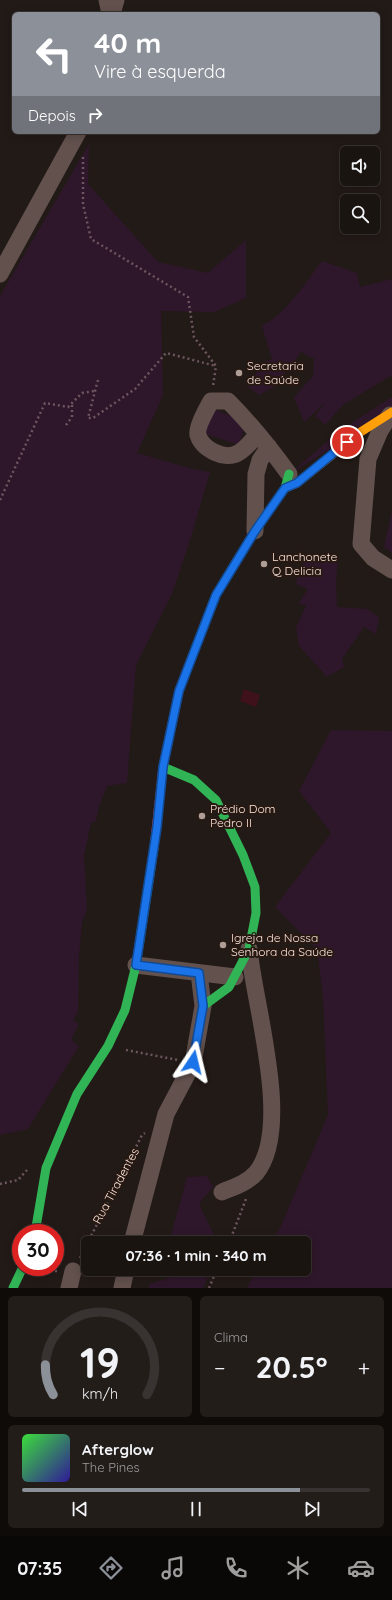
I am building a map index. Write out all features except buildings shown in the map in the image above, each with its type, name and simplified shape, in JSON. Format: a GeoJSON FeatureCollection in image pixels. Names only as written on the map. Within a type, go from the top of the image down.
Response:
{"type":"FeatureCollection","features":[{"type":"Feature","properties":{"kind":"street"},"geometry":{"type":"LineString","coordinates":[[113,12],[116,0]]}},
{"type":"Feature","properties":{"kind":"street"},"geometry":{"type":"LineString","coordinates":[[0,274],[77,134]]}},
{"type":"Feature","properties":{"kind":"street"},"geometry":{"type":"LineString","coordinates":[[258,434],[239,453],[229,456],[220,456],[205,446],[198,435],[198,429],[211,400],[228,401],[246,419],[269,447],[292,478]]}},
{"type":"Feature","properties":{"kind":"street"},"geometry":{"type":"LineString","coordinates":[[37,1224],[46,1168],[77,1094],[108,1046],[125,1010],[136,965],[157,827],[163,767],[179,691],[216,595],[255,531],[292,478],[392,412]]}},
{"type":"Feature","properties":{"kind":"street"},"geometry":{"type":"LineString","coordinates":[[392,412],[380,431],[368,459],[361,544],[373,558],[392,570]]}},
{"type":"Feature","properties":{"kind":"street"},"geometry":{"type":"LineString","coordinates":[[255,531],[256,474],[260,460],[269,447]]}},
{"type":"Feature","properties":{"kind":"street"},"geometry":{"type":"LineString","coordinates":[[163,767],[194,780],[216,800],[243,855],[255,887],[256,913],[249,949],[229,987],[203,1006]]}},
{"type":"Feature","properties":{"kind":"street"},"geometry":{"type":"LineString","coordinates":[[222,1192],[247,1181],[255,1174],[262,1165],[270,1140],[272,1099],[269,1068],[249,949]]}},
{"type":"Feature","properties":{"kind":"street"},"geometry":{"type":"LineString","coordinates":[[136,965],[235,977]]}},
{"type":"Feature","properties":{"kind":"street"},"geometry":{"type":"LineString","coordinates":[[134,1236],[166,1114],[193,1062],[203,1006],[199,973]]}},
{"type":"Feature","properties":{"kind":"street"},"geometry":{"type":"LineString","coordinates":[[69,1288],[74,1271]]}},
{"type":"Feature","properties":{"kind":"street"},"geometry":{"type":"LineString","coordinates":[[9,1286],[16,1276]]}},
{"type":"Feature","properties":{"kind":"street"},"geometry":{"type":"LineString","coordinates":[[122,1288],[125,1276]]}},
{"type":"Feature","properties":{"kind":"lane"},"geometry":{"type":"LineString","coordinates":[[103,0],[106,12]]}},
{"type":"Feature","properties":{"kind":"path"},"geometry":{"type":"LineString","coordinates":[[83,154],[83,204],[91,239],[188,297],[194,337],[216,366],[211,400]]}},
{"type":"Feature","properties":{"kind":"path"},"geometry":{"type":"LineString","coordinates":[[98,380],[88,418],[93,418],[135,389],[166,353],[216,366]]}},
{"type":"Feature","properties":{"kind":"path"},"geometry":{"type":"LineString","coordinates":[[0,500],[45,403],[68,407],[82,394],[94,391]]}},
{"type":"Feature","properties":{"kind":"path"},"geometry":{"type":"LineString","coordinates":[[66,425],[72,417],[72,403]]}},
{"type":"Feature","properties":{"kind":"path"},"geometry":{"type":"LineString","coordinates":[[108,1046],[193,1062]]}},
{"type":"Feature","properties":{"kind":"path","name":"Rua Tiradentes"},"geometry":{"type":"LineString","coordinates":[[74,1271],[94,1227],[131,1156],[142,1136],[147,1131]]}},
{"type":"Feature","properties":{"kind":"path"},"geometry":{"type":"LineString","coordinates":[[232,1236],[255,1174]]}},
{"type":"Feature","properties":{"kind":"path"},"geometry":{"type":"LineString","coordinates":[[64,1271],[74,1271]]}},
{"type":"Feature","properties":{"kind":"path"},"geometry":{"type":"LineString","coordinates":[[209,1288],[214,1276]]}},
{"type":"Feature","properties":{"kind":"shaded area"},"geometry":{"type":"Polygon","coordinates":[[[89,144],[88,184],[158,262],[208,273],[246,240],[246,298],[214,312],[161,311],[163,395],[137,453],[193,469],[210,472],[172,594],[136,665],[127,783],[107,786],[99,806],[96,821],[91,823],[84,855],[87,910],[82,922],[79,957],[78,1012],[73,1020],[79,1024],[71,1040],[79,1046],[28,1129],[0,1135],[0,296],[89,144]]]}},
{"type":"Feature","properties":{"kind":"shaded area"},"geometry":{"type":"Polygon","coordinates":[[[322,261],[357,273],[360,287],[392,279],[392,375],[343,405],[325,425],[315,416],[327,401],[304,422],[294,397],[313,376],[314,359],[301,352],[275,386],[259,395],[247,386],[264,362],[272,359],[262,326],[288,305],[322,261]]]}},
{"type":"Feature","properties":{"kind":"shaded area"},"geometry":{"type":"Polygon","coordinates":[[[392,397],[392,412],[289,474],[342,429],[392,397]]]}},
{"type":"Feature","properties":{"kind":"shaded area"},"geometry":{"type":"Polygon","coordinates":[[[212,408],[246,423],[239,445],[203,433],[212,408]]]}},
{"type":"Feature","properties":{"kind":"shaded area"},"geometry":{"type":"Polygon","coordinates":[[[392,511],[392,553],[384,547],[392,511]]]}},
{"type":"Feature","properties":{"kind":"shaded area"},"geometry":{"type":"Polygon","coordinates":[[[324,555],[338,555],[336,584],[337,607],[367,609],[379,617],[376,634],[364,627],[342,659],[344,667],[327,677],[299,646],[296,628],[306,605],[298,604],[308,589],[296,584],[299,568],[308,558],[321,563],[324,555]]]}},
{"type":"Feature","properties":{"kind":"shaded area"},"geometry":{"type":"Polygon","coordinates":[[[244,689],[260,695],[256,707],[240,701],[244,689]]]}},
{"type":"Feature","properties":{"kind":"shaded area"},"geometry":{"type":"Polygon","coordinates":[[[331,730],[392,731],[392,1288],[247,1288],[253,1276],[311,1276],[311,1236],[275,1236],[328,1115],[323,997],[317,949],[275,907],[331,833],[299,791],[331,730]]]}},
{"type":"Feature","properties":{"kind":"shaded area"},"geometry":{"type":"Polygon","coordinates":[[[207,1176],[213,1187],[199,1204],[215,1236],[171,1236],[187,1177],[207,1176]]]}},
{"type":"Feature","properties":{"kind":"shaded area"},"geometry":{"type":"Polygon","coordinates":[[[175,1276],[208,1276],[203,1288],[149,1288],[149,1284],[175,1276]]]}},
{"type":"Feature","properties":{"kind":"traffic: fast"},"geometry":{"type":"LineString","coordinates":[[192,657],[216,595],[255,531],[285,488],[289,474]]}},
{"type":"Feature","properties":{"kind":"traffic: fast"},"geometry":{"type":"LineString","coordinates":[[163,767],[194,780],[216,800],[243,855],[255,887],[256,913],[249,949],[229,987],[203,1006]]}},
{"type":"Feature","properties":{"kind":"traffic: fast"},"geometry":{"type":"LineString","coordinates":[[37,1224],[46,1168],[77,1094],[108,1046],[125,1010],[136,965],[154,848]]}},
{"type":"Feature","properties":{"kind":"traffic: fast"},"geometry":{"type":"LineString","coordinates":[[13,1288],[19,1276]]}},
{"type":"Feature","properties":{"kind":"traffic: slow"},"geometry":{"type":"LineString","coordinates":[[285,488],[297,483],[359,433],[392,412]]}},
{"type":"Feature","properties":{"kind":"traffic: jam"},"geometry":{"type":"LineString","coordinates":[[154,848],[163,767],[179,691],[192,657]]}},
{"type":"Feature","properties":{"kind":"place","name":"Secretaria de Saúde"},"geometry":{"type":"Point","coordinates":[239,373]}},
{"type":"Feature","properties":{"kind":"place","name":"Lanchonete Q Delicia"},"geometry":{"type":"Point","coordinates":[264,564]}},
{"type":"Feature","properties":{"kind":"place","name":"Prédio Dom Pedro II"},"geometry":{"type":"Point","coordinates":[202,816]}},
{"type":"Feature","properties":{"kind":"place","name":"Igreja de Nossa Senhora da Saúde"},"geometry":{"type":"Point","coordinates":[223,945]}},
{"type":"Feature","properties":{"kind":"route"},"geometry":{"type":"LineString","coordinates":[[193,1062],[203,1006],[199,973],[136,965],[157,827],[163,767],[179,691],[216,595],[255,531],[285,488],[297,483],[317,465],[347,442]]}}]}
